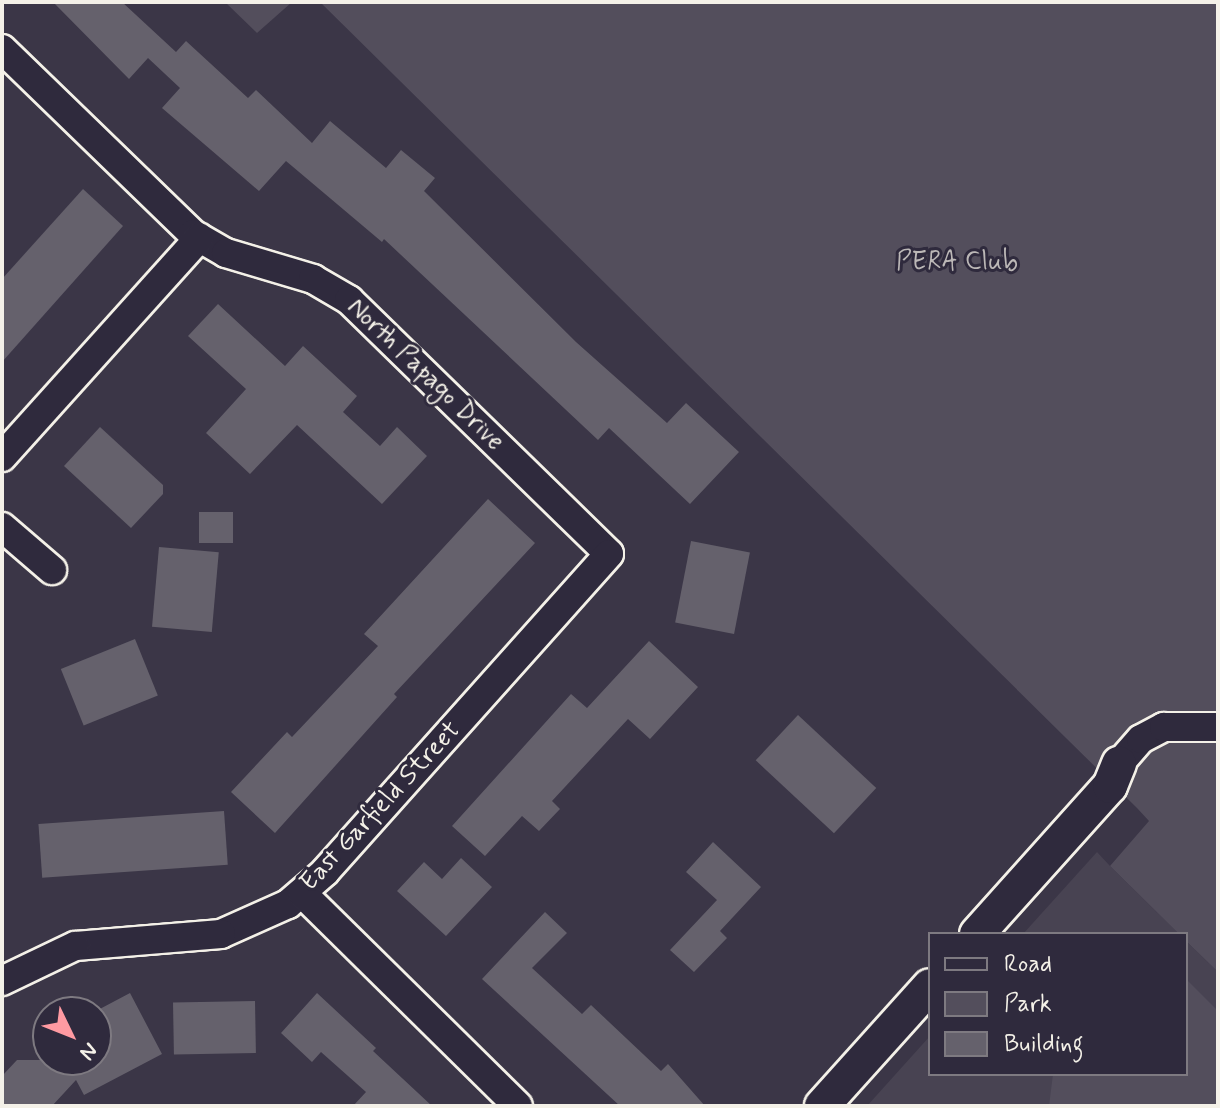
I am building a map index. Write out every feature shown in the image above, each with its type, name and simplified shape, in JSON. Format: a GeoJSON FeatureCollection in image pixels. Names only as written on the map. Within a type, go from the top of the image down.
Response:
{"type":"FeatureCollection","features":[{"type":"Feature","properties":{"kind":"street","name":"North Papago Drive"},"geometry":{"type":"LineString","coordinates":[[2,49],[199,238],[226,253],[313,279],[349,300],[609,554]]}},
{"type":"Feature","properties":{"kind":"street"},"geometry":{"type":"LineString","coordinates":[[2,457],[199,238]]}},
{"type":"Feature","properties":{"kind":"street"},"geometry":{"type":"LineString","coordinates":[[2,527],[52,570]]}},
{"type":"Feature","properties":{"kind":"street","name":"East Garfield Street"},"geometry":{"type":"LineString","coordinates":[[2,981],[75,946],[221,934],[267,917],[302,893],[609,554]]}},
{"type":"Feature","properties":{"kind":"street"},"geometry":{"type":"LineString","coordinates":[[979,932],[1110,786],[1119,764],[1141,739],[1164,727],[1218,727]]}},
{"type":"Feature","properties":{"kind":"street"},"geometry":{"type":"LineString","coordinates":[[302,893],[518,1106]]}},
{"type":"Feature","properties":{"kind":"street"},"geometry":{"type":"LineString","coordinates":[[822,1106],[928,988]]}},
{"type":"Feature","properties":{"kind":"shaded area"},"geometry":{"type":"Polygon","coordinates":[[[1097,852],[1177,932],[1025,932],[1097,852]]]}},
{"type":"Feature","properties":{"kind":"shaded area"},"geometry":{"type":"Polygon","coordinates":[[[1188,943],[1218,972],[1218,1106],[867,1106],[928,1038],[928,1076],[1188,1076],[1188,943]]]}},
{"type":"Feature","properties":{"kind":"green space"},"geometry":{"type":"Polygon","coordinates":[[[225,2],[292,2],[257,33],[225,2]]]}},
{"type":"Feature","properties":{"kind":"green space","name":"PERA Club"},"geometry":{"type":"Polygon","coordinates":[[[320,2],[1218,2],[1218,972],[1188,943],[1188,932],[1177,932],[1110,866],[1149,821],[320,2]]]}},
{"type":"Feature","properties":{"kind":"green space"},"geometry":{"type":"Polygon","coordinates":[[[1188,981],[1218,1011],[1218,1106],[1049,1106],[1053,1076],[1188,1076],[1188,981]]]}},
{"type":"Feature","properties":{"kind":"building"},"geometry":{"type":"Polygon","coordinates":[[[53,2],[122,2],[176,52],[186,41],[248,98],[256,90],[312,143],[330,121],[386,168],[401,150],[435,178],[424,191],[576,342],[667,423],[686,403],[739,452],[690,504],[609,428],[598,440],[384,239],[382,242],[286,161],[259,191],[162,108],[180,88],[148,58],[129,79],[53,2]]]}},
{"type":"Feature","properties":{"kind":"building"},"geometry":{"type":"Polygon","coordinates":[[[83,189],[123,226],[2,362],[2,279],[83,189]]]}},
{"type":"Feature","properties":{"kind":"building"},"geometry":{"type":"Polygon","coordinates":[[[218,304],[285,366],[303,346],[357,396],[343,412],[380,446],[397,427],[427,456],[382,504],[297,425],[250,474],[206,433],[246,389],[188,336],[218,304]]]}},
{"type":"Feature","properties":{"kind":"building"},"geometry":{"type":"Polygon","coordinates":[[[100,427],[163,485],[163,494],[131,528],[64,466],[100,427]]]}},
{"type":"Feature","properties":{"kind":"building"},"geometry":{"type":"Polygon","coordinates":[[[488,499],[535,543],[394,694],[397,697],[275,833],[231,792],[287,732],[292,737],[378,646],[364,634],[488,499]]]}},
{"type":"Feature","properties":{"kind":"building"},"geometry":{"type":"Polygon","coordinates":[[[199,512],[233,512],[233,543],[199,543],[199,512]]]}},
{"type":"Feature","properties":{"kind":"building"},"geometry":{"type":"Polygon","coordinates":[[[691,541],[750,552],[734,634],[675,622],[691,541]]]}},
{"type":"Feature","properties":{"kind":"building"},"geometry":{"type":"Polygon","coordinates":[[[159,547],[219,552],[212,632],[152,627],[159,547]]]}},
{"type":"Feature","properties":{"kind":"building"},"geometry":{"type":"Polygon","coordinates":[[[135,639],[158,696],[84,726],[61,669],[135,639]]]}},
{"type":"Feature","properties":{"kind":"building"},"geometry":{"type":"Polygon","coordinates":[[[649,641],[698,687],[650,739],[628,719],[552,801],[560,809],[539,831],[522,816],[485,856],[452,826],[571,694],[587,708],[649,641]]]}},
{"type":"Feature","properties":{"kind":"building"},"geometry":{"type":"Polygon","coordinates":[[[798,715],[876,788],[834,833],[756,760],[798,715]]]}},
{"type":"Feature","properties":{"kind":"building"},"geometry":{"type":"Polygon","coordinates":[[[224,811],[228,865],[42,878],[38,824],[224,811]]]}},
{"type":"Feature","properties":{"kind":"building"},"geometry":{"type":"Polygon","coordinates":[[[713,842],[761,887],[720,931],[727,938],[694,972],[670,950],[717,900],[686,872],[713,842]]]}},
{"type":"Feature","properties":{"kind":"building"},"geometry":{"type":"Polygon","coordinates":[[[461,858],[492,887],[446,936],[397,891],[424,862],[442,879],[461,858]]]}},
{"type":"Feature","properties":{"kind":"building"},"geometry":{"type":"Polygon","coordinates":[[[545,912],[567,933],[532,968],[582,1014],[591,1005],[661,1071],[668,1064],[705,1106],[620,1106],[482,979],[545,912]]]}},
{"type":"Feature","properties":{"kind":"building"},"geometry":{"type":"Polygon","coordinates":[[[130,993],[162,1054],[84,1095],[76,1080],[52,1106],[2,1106],[2,1076],[17,1060],[32,1060],[32,1076],[112,1076],[112,1003],[130,993]]]}},
{"type":"Feature","properties":{"kind":"building"},"geometry":{"type":"Polygon","coordinates":[[[317,993],[432,1106],[353,1106],[366,1092],[321,1052],[312,1062],[281,1033],[317,993]]]}},
{"type":"Feature","properties":{"kind":"building"},"geometry":{"type":"Polygon","coordinates":[[[255,1001],[256,1053],[174,1054],[173,1002],[255,1001]]]}}]}
